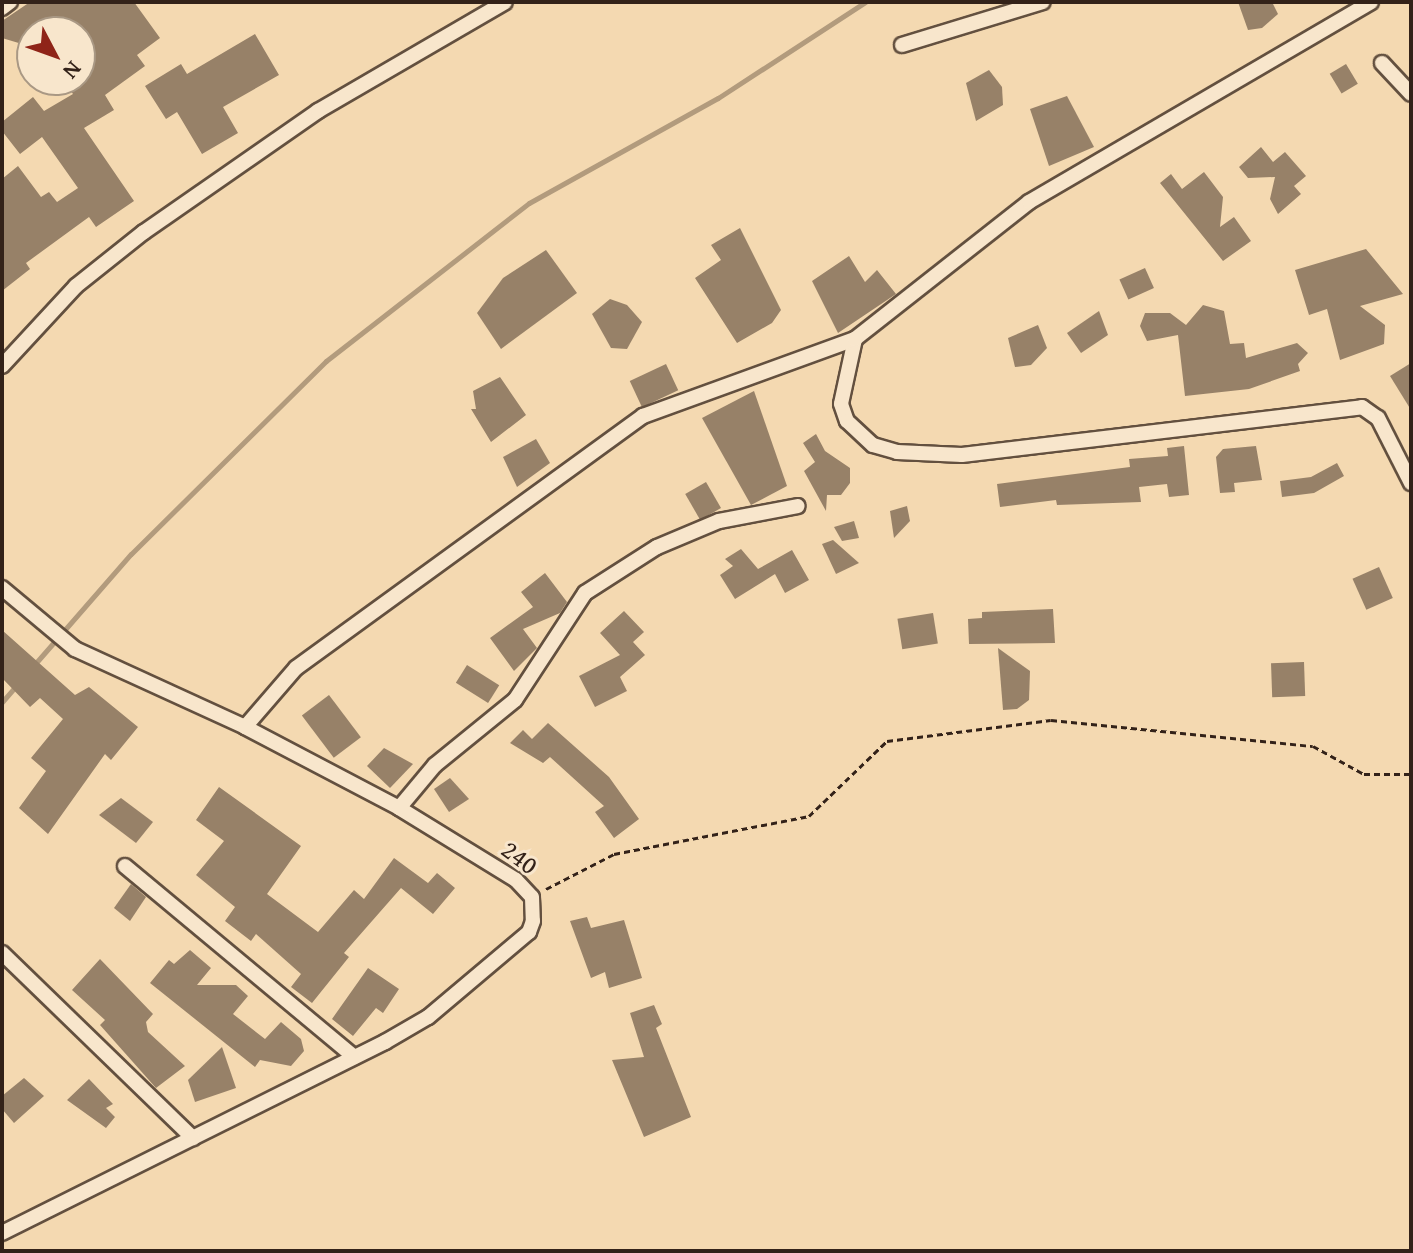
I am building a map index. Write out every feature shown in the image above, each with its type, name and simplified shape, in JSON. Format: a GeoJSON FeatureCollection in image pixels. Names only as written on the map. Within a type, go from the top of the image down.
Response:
{"type":"FeatureCollection","features":[{"type":"Feature","properties":{"kind":"street"},"geometry":{"type":"LineString","coordinates":[[2,8],[10,2]]}},
{"type":"Feature","properties":{"kind":"street"},"geometry":{"type":"LineString","coordinates":[[2,366],[76,286],[156,223],[318,111],[505,2]]}},
{"type":"Feature","properties":{"kind":"street"},"geometry":{"type":"LineString","coordinates":[[902,45],[1043,2]]}},
{"type":"Feature","properties":{"kind":"street"},"geometry":{"type":"LineString","coordinates":[[245,727],[296,668],[643,416],[855,339],[1029,202],[1371,2]]}},
{"type":"Feature","properties":{"kind":"street"},"geometry":{"type":"LineString","coordinates":[[1382,63],[1411,94]]}},
{"type":"Feature","properties":{"kind":"street"},"geometry":{"type":"LineString","coordinates":[[855,339],[841,404],[847,421],[873,445],[897,452],[962,455],[1362,407],[1378,418],[1411,483]]}},
{"type":"Feature","properties":{"kind":"street"},"geometry":{"type":"LineString","coordinates":[[399,808],[435,765],[515,700],[585,593],[657,547],[719,521],[798,506]]}},
{"type":"Feature","properties":{"kind":"street","name":"240"},"geometry":{"type":"LineString","coordinates":[[2,588],[75,649],[245,727],[399,808],[516,880],[532,897],[529,932],[428,1017],[2,1233]]}},
{"type":"Feature","properties":{"kind":"street"},"geometry":{"type":"LineString","coordinates":[[125,866],[354,1057]]}},
{"type":"Feature","properties":{"kind":"street"},"geometry":{"type":"LineString","coordinates":[[2,953],[193,1138]]}},
{"type":"Feature","properties":{"kind":"path"},"geometry":{"type":"LineString","coordinates":[[532,897],[614,854],[809,816],[887,741],[1051,720],[1313,746],[1364,774],[1411,774]]}},
{"type":"Feature","properties":{"kind":"building"},"geometry":{"type":"Polygon","coordinates":[[[30,2],[134,2],[160,38],[137,55],[145,66],[105,95],[114,110],[84,128],[134,201],[96,227],[89,217],[26,263],[30,269],[2,291],[2,179],[18,166],[41,197],[49,192],[57,202],[78,188],[42,137],[20,154],[2,131],[2,122],[33,97],[44,111],[70,96],[96,96],[96,16],[16,16],[16,42],[2,38],[2,21],[30,2]]]}},
{"type":"Feature","properties":{"kind":"building"},"geometry":{"type":"Polygon","coordinates":[[[1238,2],[1272,2],[1278,14],[1262,28],[1248,30],[1238,2]]]}},
{"type":"Feature","properties":{"kind":"building"},"geometry":{"type":"Polygon","coordinates":[[[255,34],[279,75],[223,107],[238,133],[202,154],[177,112],[166,119],[145,86],[181,64],[187,74],[255,34]]]}},
{"type":"Feature","properties":{"kind":"building"},"geometry":{"type":"Polygon","coordinates":[[[1346,64],[1358,84],[1342,94],[1330,74],[1346,64]]]}},
{"type":"Feature","properties":{"kind":"building"},"geometry":{"type":"Polygon","coordinates":[[[989,70],[1002,87],[1003,105],[976,121],[966,83],[989,70]]]}},
{"type":"Feature","properties":{"kind":"building"},"geometry":{"type":"Polygon","coordinates":[[[1067,96],[1094,147],[1049,166],[1030,109],[1067,96]]]}},
{"type":"Feature","properties":{"kind":"building"},"geometry":{"type":"Polygon","coordinates":[[[1261,147],[1273,162],[1285,152],[1306,176],[1294,186],[1301,194],[1278,214],[1270,199],[1275,177],[1248,178],[1239,167],[1261,147]]]}},
{"type":"Feature","properties":{"kind":"building"},"geometry":{"type":"Polygon","coordinates":[[[1204,172],[1223,197],[1220,227],[1234,217],[1251,241],[1223,261],[1160,183],[1171,174],[1182,189],[1204,172]]]}},
{"type":"Feature","properties":{"kind":"building"},"geometry":{"type":"Polygon","coordinates":[[[740,228],[781,310],[772,323],[737,343],[695,278],[721,260],[711,245],[740,228]]]}},
{"type":"Feature","properties":{"kind":"building"},"geometry":{"type":"Polygon","coordinates":[[[1366,249],[1403,294],[1360,306],[1385,325],[1384,344],[1340,360],[1327,309],[1309,315],[1295,270],[1366,249]]]}},
{"type":"Feature","properties":{"kind":"building"},"geometry":{"type":"Polygon","coordinates":[[[546,250],[577,293],[501,349],[477,313],[503,278],[546,250]]]}},
{"type":"Feature","properties":{"kind":"building"},"geometry":{"type":"Polygon","coordinates":[[[849,256],[865,282],[877,270],[896,294],[838,333],[812,281],[849,256]]]}},
{"type":"Feature","properties":{"kind":"building"},"geometry":{"type":"Polygon","coordinates":[[[1145,268],[1154,288],[1128,299],[1119,279],[1145,268]]]}},
{"type":"Feature","properties":{"kind":"building"},"geometry":{"type":"Polygon","coordinates":[[[610,299],[627,305],[642,322],[627,349],[611,348],[592,314],[610,299]]]}},
{"type":"Feature","properties":{"kind":"building"},"geometry":{"type":"Polygon","coordinates":[[[1203,305],[1224,311],[1230,344],[1244,343],[1246,358],[1297,343],[1308,353],[1298,364],[1300,371],[1249,389],[1185,396],[1178,335],[1147,341],[1140,326],[1145,313],[1170,313],[1186,325],[1203,305]]]}},
{"type":"Feature","properties":{"kind":"building"},"geometry":{"type":"Polygon","coordinates":[[[1099,311],[1108,335],[1081,353],[1067,333],[1099,311]]]}},
{"type":"Feature","properties":{"kind":"building"},"geometry":{"type":"Polygon","coordinates":[[[1038,325],[1047,348],[1031,365],[1015,367],[1008,338],[1038,325]]]}},
{"type":"Feature","properties":{"kind":"building"},"geometry":{"type":"Polygon","coordinates":[[[1411,363],[1411,410],[1390,376],[1411,363]]]}},
{"type":"Feature","properties":{"kind":"building"},"geometry":{"type":"Polygon","coordinates":[[[666,364],[678,390],[642,407],[630,381],[666,364]]]}},
{"type":"Feature","properties":{"kind":"building"},"geometry":{"type":"Polygon","coordinates":[[[500,377],[526,415],[491,442],[471,409],[476,409],[473,391],[500,377]]]}},
{"type":"Feature","properties":{"kind":"building"},"geometry":{"type":"Polygon","coordinates":[[[754,391],[787,486],[751,505],[702,418],[754,391]]]}},
{"type":"Feature","properties":{"kind":"building"},"geometry":{"type":"Polygon","coordinates":[[[816,434],[825,451],[850,468],[850,483],[841,495],[827,495],[826,511],[804,471],[815,462],[803,443],[816,434]]]}},
{"type":"Feature","properties":{"kind":"building"},"geometry":{"type":"Polygon","coordinates":[[[536,439],[550,463],[517,487],[503,457],[536,439]]]}},
{"type":"Feature","properties":{"kind":"building"},"geometry":{"type":"Polygon","coordinates":[[[1184,446],[1189,495],[1169,497],[1167,484],[1139,487],[1141,502],[1057,505],[1056,500],[1000,507],[997,484],[1130,467],[1129,459],[1168,456],[1167,448],[1184,446]]]}},
{"type":"Feature","properties":{"kind":"building"},"geometry":{"type":"Polygon","coordinates":[[[1256,446],[1262,480],[1234,483],[1235,492],[1220,493],[1216,457],[1223,449],[1256,446]]]}},
{"type":"Feature","properties":{"kind":"building"},"geometry":{"type":"Polygon","coordinates":[[[1337,463],[1344,476],[1314,493],[1282,497],[1280,481],[1311,477],[1337,463]]]}},
{"type":"Feature","properties":{"kind":"building"},"geometry":{"type":"Polygon","coordinates":[[[706,482],[721,508],[700,520],[685,494],[706,482]]]}},
{"type":"Feature","properties":{"kind":"building"},"geometry":{"type":"Polygon","coordinates":[[[907,506],[910,521],[894,538],[890,511],[907,506]]]}},
{"type":"Feature","properties":{"kind":"building"},"geometry":{"type":"Polygon","coordinates":[[[854,521],[859,538],[842,541],[834,527],[854,521]]]}},
{"type":"Feature","properties":{"kind":"building"},"geometry":{"type":"Polygon","coordinates":[[[833,540],[859,563],[836,574],[822,544],[833,540]]]}},
{"type":"Feature","properties":{"kind":"building"},"geometry":{"type":"Polygon","coordinates":[[[741,549],[758,569],[792,550],[809,580],[785,593],[775,574],[735,599],[720,575],[733,566],[725,559],[741,549]]]}},
{"type":"Feature","properties":{"kind":"building"},"geometry":{"type":"Polygon","coordinates":[[[1379,567],[1393,598],[1366,610],[1353,579],[1379,567]]]}},
{"type":"Feature","properties":{"kind":"building"},"geometry":{"type":"Polygon","coordinates":[[[545,573],[567,602],[560,613],[523,629],[537,648],[514,671],[490,638],[533,607],[521,592],[545,573]]]}},
{"type":"Feature","properties":{"kind":"building"},"geometry":{"type":"Polygon","coordinates":[[[1053,609],[1055,643],[969,644],[968,619],[982,618],[982,612],[1053,609]]]}},
{"type":"Feature","properties":{"kind":"building"},"geometry":{"type":"Polygon","coordinates":[[[624,611],[644,632],[633,642],[645,655],[620,677],[627,691],[595,707],[579,676],[620,655],[600,633],[624,611]]]}},
{"type":"Feature","properties":{"kind":"building"},"geometry":{"type":"Polygon","coordinates":[[[933,613],[938,644],[902,649],[897,619],[933,613]]]}},
{"type":"Feature","properties":{"kind":"building"},"geometry":{"type":"Polygon","coordinates":[[[2,630],[75,695],[89,687],[138,727],[111,760],[105,754],[48,834],[19,808],[46,771],[31,758],[63,719],[40,698],[30,707],[2,678],[2,630]]]}},
{"type":"Feature","properties":{"kind":"building"},"geometry":{"type":"Polygon","coordinates":[[[998,648],[1030,671],[1029,700],[1017,709],[1003,710],[998,648]]]}},
{"type":"Feature","properties":{"kind":"building"},"geometry":{"type":"Polygon","coordinates":[[[1304,662],[1305,696],[1272,697],[1271,663],[1304,662]]]}},
{"type":"Feature","properties":{"kind":"building"},"geometry":{"type":"Polygon","coordinates":[[[467,665],[499,685],[488,703],[456,683],[467,665]]]}},
{"type":"Feature","properties":{"kind":"building"},"geometry":{"type":"Polygon","coordinates":[[[329,695],[361,737],[334,758],[302,715],[329,695]]]}},
{"type":"Feature","properties":{"kind":"building"},"geometry":{"type":"Polygon","coordinates":[[[548,723],[609,777],[639,819],[614,838],[595,812],[604,806],[550,757],[543,763],[510,743],[523,730],[532,739],[548,723]]]}},
{"type":"Feature","properties":{"kind":"building"},"geometry":{"type":"Polygon","coordinates":[[[384,748],[413,764],[390,788],[367,766],[384,748]]]}},
{"type":"Feature","properties":{"kind":"building"},"geometry":{"type":"Polygon","coordinates":[[[450,778],[469,799],[449,812],[434,789],[450,778]]]}},
{"type":"Feature","properties":{"kind":"building"},"geometry":{"type":"Polygon","coordinates":[[[219,787],[301,846],[267,894],[318,932],[354,890],[364,899],[394,858],[428,883],[437,873],[455,888],[433,914],[401,888],[344,953],[349,957],[312,1003],[291,987],[301,974],[256,934],[251,941],[225,921],[235,907],[196,875],[224,841],[196,820],[219,787]]]}},
{"type":"Feature","properties":{"kind":"building"},"geometry":{"type":"Polygon","coordinates":[[[121,798],[153,822],[136,843],[99,815],[121,798]]]}},
{"type":"Feature","properties":{"kind":"building"},"geometry":{"type":"Polygon","coordinates":[[[131,884],[146,897],[130,921],[114,908],[131,884]]]}},
{"type":"Feature","properties":{"kind":"building"},"geometry":{"type":"Polygon","coordinates":[[[587,917],[591,928],[624,920],[642,978],[609,988],[605,972],[591,978],[570,921],[587,917]]]}},
{"type":"Feature","properties":{"kind":"building"},"geometry":{"type":"Polygon","coordinates":[[[190,950],[211,968],[197,985],[236,985],[248,996],[233,1014],[265,1039],[281,1022],[301,1039],[304,1051],[291,1066],[260,1060],[255,1067],[150,983],[169,960],[174,964],[190,950]]]}},
{"type":"Feature","properties":{"kind":"building"},"geometry":{"type":"Polygon","coordinates":[[[100,959],[153,1014],[146,1022],[148,1032],[185,1066],[156,1088],[100,1025],[105,1020],[72,990],[100,959]]]}},
{"type":"Feature","properties":{"kind":"building"},"geometry":{"type":"Polygon","coordinates":[[[368,968],[399,989],[383,1013],[376,1008],[353,1036],[332,1019],[368,968]]]}},
{"type":"Feature","properties":{"kind":"building"},"geometry":{"type":"Polygon","coordinates":[[[654,1005],[662,1024],[656,1028],[691,1117],[644,1137],[612,1060],[644,1057],[630,1013],[654,1005]]]}},
{"type":"Feature","properties":{"kind":"building"},"geometry":{"type":"Polygon","coordinates":[[[222,1047],[236,1088],[195,1102],[188,1080],[222,1047]]]}},
{"type":"Feature","properties":{"kind":"building"},"geometry":{"type":"Polygon","coordinates":[[[24,1078],[44,1096],[14,1123],[2,1109],[2,1096],[24,1078]]]}},
{"type":"Feature","properties":{"kind":"building"},"geometry":{"type":"Polygon","coordinates":[[[89,1079],[113,1104],[106,1108],[115,1117],[106,1128],[67,1100],[89,1079]]]}},
{"type":"Feature","properties":{"kind":"waterway"},"geometry":{"type":"LineString","coordinates":[[34,665],[131,554],[326,361],[529,203],[718,98],[865,2]]}},
{"type":"Feature","properties":{"kind":"waterway"},"geometry":{"type":"LineString","coordinates":[[2,702],[17,685]]}}]}
